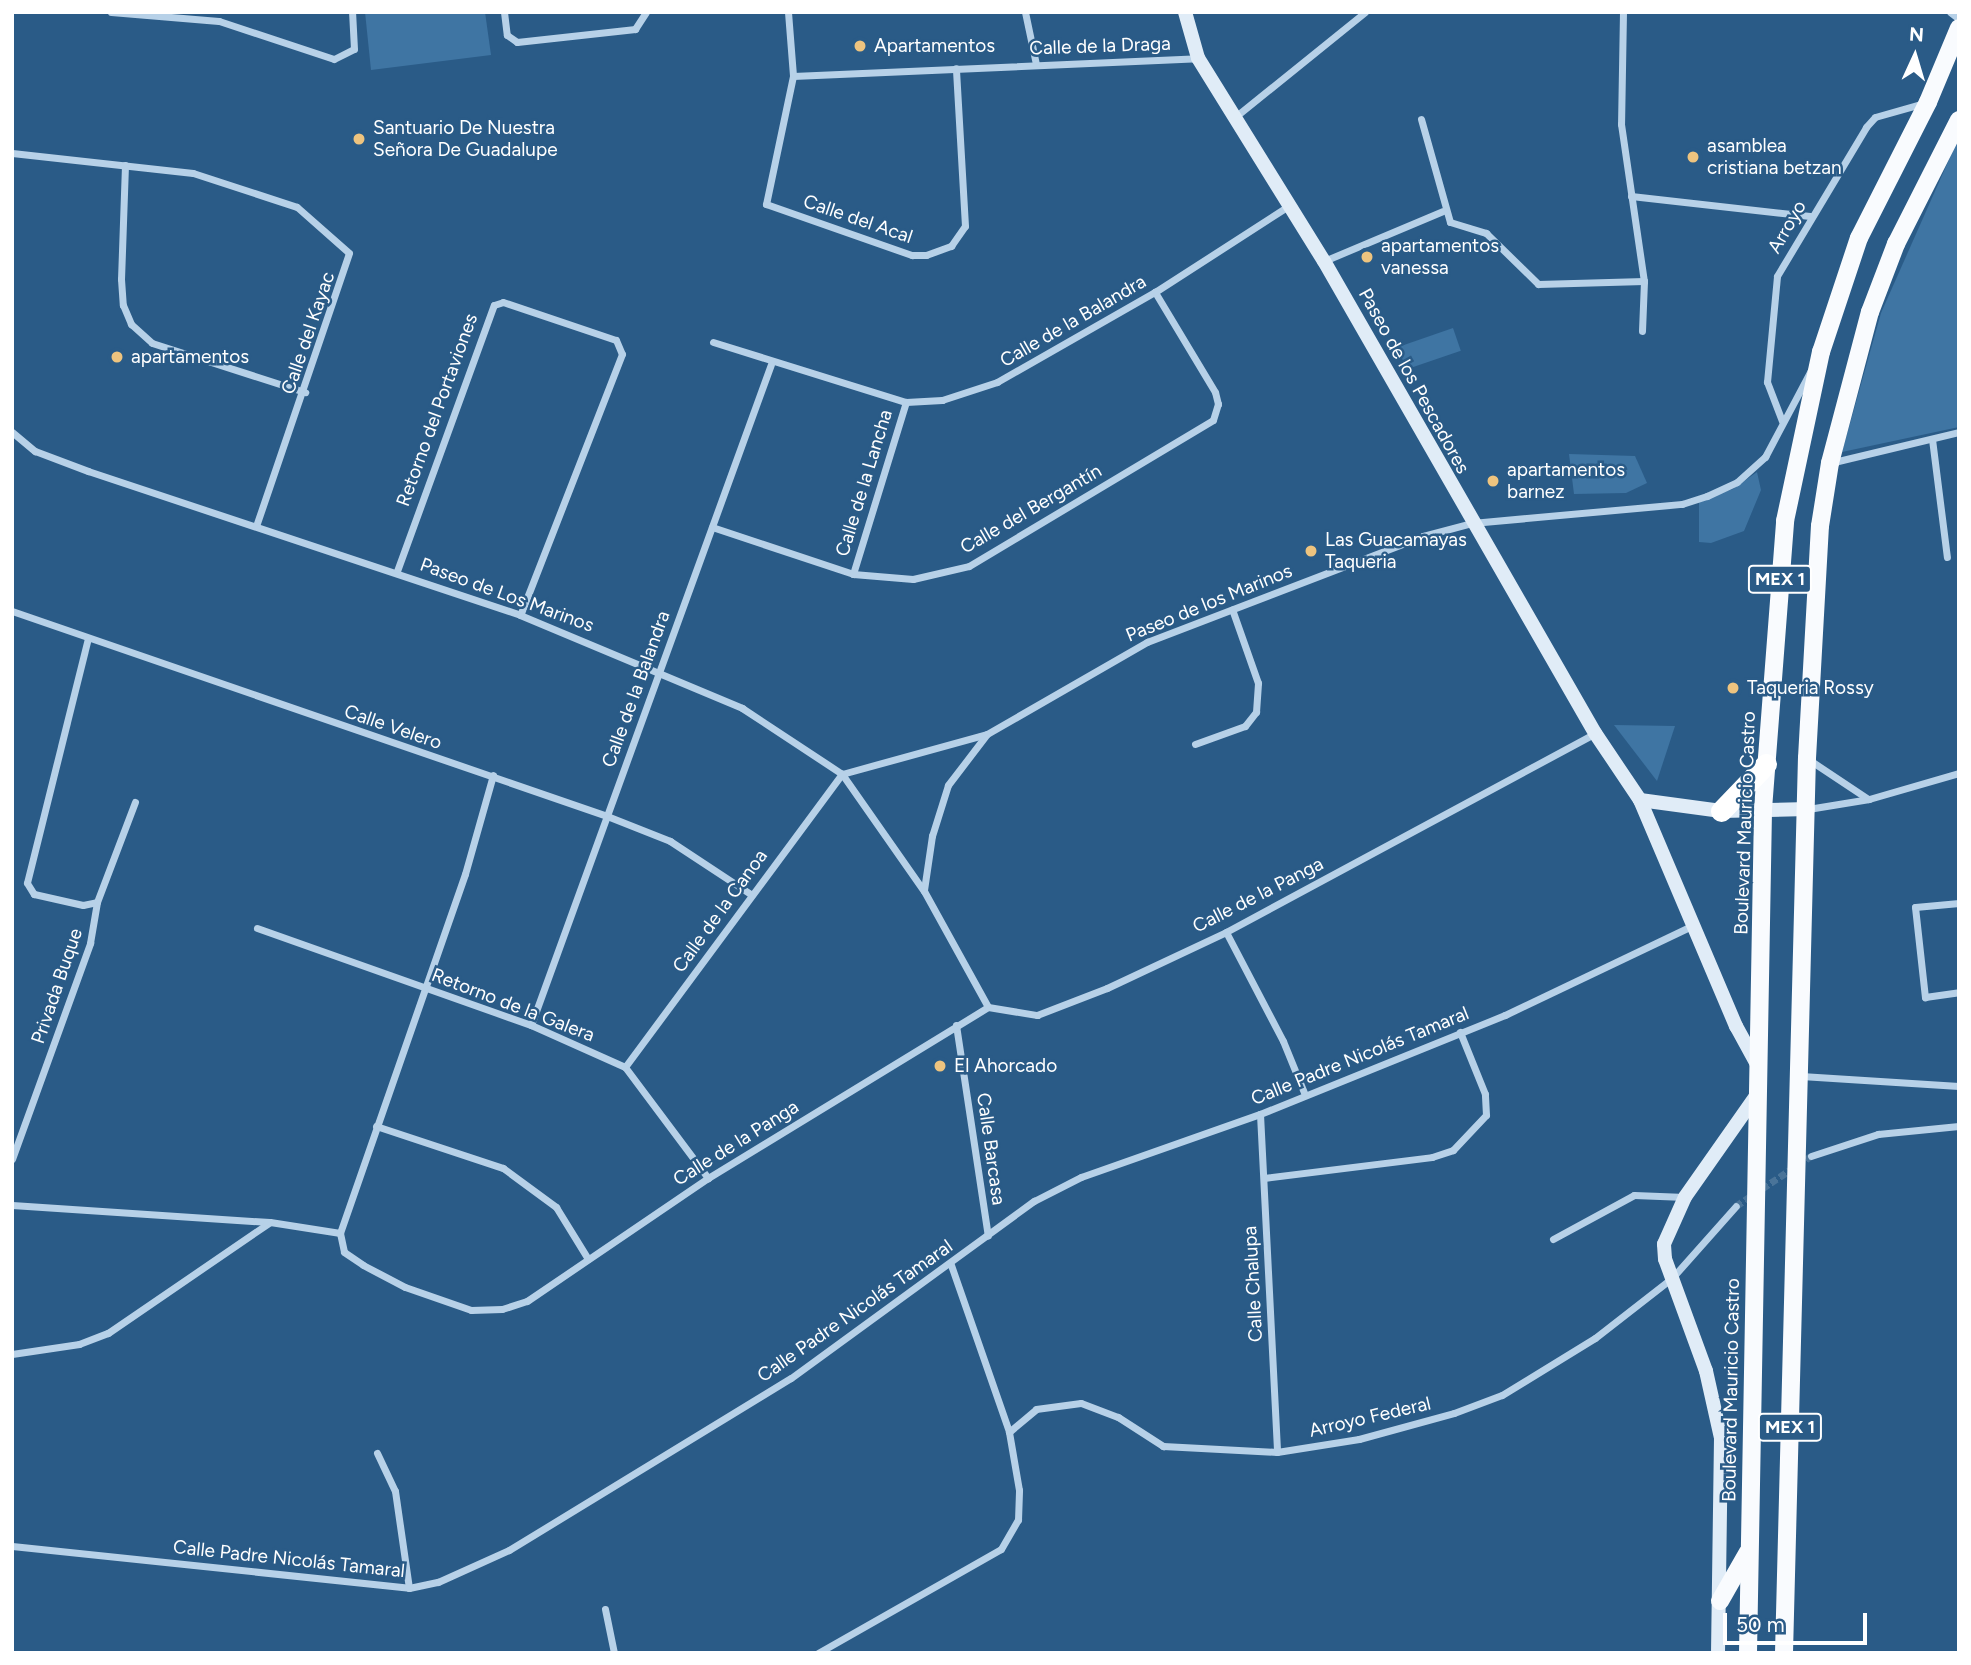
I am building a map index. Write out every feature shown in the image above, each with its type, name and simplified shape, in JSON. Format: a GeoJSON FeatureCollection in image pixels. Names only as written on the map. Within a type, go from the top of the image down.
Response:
{"type":"FeatureCollection","features":[{"type":"Feature","properties":{"kind":"highway"},"geometry":{"type":"LineString","coordinates":[[1721,811],[1766,764]]}},
{"type":"Feature","properties":{"kind":"main road","name":"Boulevard Mauricio Castro"},"geometry":{"type":"LineString","coordinates":[[1748,1653],[1763,809],[1784,522],[1821,352],[1859,238],[1928,102],[1959,28]]}},
{"type":"Feature","properties":{"kind":"main road","name":"MEX 1"},"geometry":{"type":"LineString","coordinates":[[1784,1653],[1808,809],[1807,758],[1819,526],[1830,463],[1870,312],[1892,255],[1959,120]]}},
{"type":"Feature","properties":{"kind":"main road"},"geometry":{"type":"LineString","coordinates":[[1720,1601],[1750,1549]]}},
{"type":"Feature","properties":{"kind":"street"},"geometry":{"type":"LineString","coordinates":[[111,12],[219,21],[334,59],[354,49],[352,12]]}},
{"type":"Feature","properties":{"kind":"street"},"geometry":{"type":"LineString","coordinates":[[504,12],[507,35],[517,42],[635,29],[646,12]]}},
{"type":"Feature","properties":{"kind":"street","name":"Calle del Acal"},"geometry":{"type":"LineString","coordinates":[[788,12],[793,76],[766,204],[912,255],[926,255],[951,246],[965,226],[956,68]]}},
{"type":"Feature","properties":{"kind":"street"},"geometry":{"type":"LineString","coordinates":[[1025,12],[1036,64]]}},
{"type":"Feature","properties":{"kind":"street","name":"Paseo de los Pescadores"},"geometry":{"type":"LineString","coordinates":[[1185,12],[1198,58],[1324,261],[1472,523],[1595,733],[1640,800],[1736,1026],[1759,1068]]}},
{"type":"Feature","properties":{"kind":"street"},"geometry":{"type":"LineString","coordinates":[[1234,117],[1366,12]]}},
{"type":"Feature","properties":{"kind":"street"},"geometry":{"type":"LineString","coordinates":[[1623,12],[1621,124],[1644,281],[1642,331]]}},
{"type":"Feature","properties":{"kind":"street"},"geometry":{"type":"LineString","coordinates":[[1950,12],[1959,19]]}},
{"type":"Feature","properties":{"kind":"street","name":"Calle de la Draga"},"geometry":{"type":"LineString","coordinates":[[793,76],[1198,58]]}},
{"type":"Feature","properties":{"kind":"street","name":"Arroyo"},"geometry":{"type":"LineString","coordinates":[[1782,421],[1767,382],[1774,289],[1810,216],[1875,117],[1928,102]]}},
{"type":"Feature","properties":{"kind":"street"},"geometry":{"type":"LineString","coordinates":[[1421,119],[1443,211],[1450,222],[1486,233],[1538,284],[1644,281]]}},
{"type":"Feature","properties":{"kind":"street","name":"Calle del Kayac"},"geometry":{"type":"LineString","coordinates":[[12,153],[193,173],[297,207],[349,253],[305,392],[257,524]]}},
{"type":"Feature","properties":{"kind":"street"},"geometry":{"type":"LineString","coordinates":[[125,165],[121,279],[123,305],[131,324],[152,343],[305,392]]}},
{"type":"Feature","properties":{"kind":"street"},"geometry":{"type":"LineString","coordinates":[[1631,196],[1810,216]]}},
{"type":"Feature","properties":{"kind":"street","name":"Calle de la Balandra"},"geometry":{"type":"LineString","coordinates":[[713,342],[771,364],[906,402],[942,400],[997,382],[1154,292],[1290,205]]}},
{"type":"Feature","properties":{"kind":"street"},"geometry":{"type":"LineString","coordinates":[[1324,261],[1443,211]]}},
{"type":"Feature","properties":{"kind":"street","name":"Calle del Bergantín"},"geometry":{"type":"LineString","coordinates":[[712,527],[853,574],[914,579],[969,566],[1213,420],[1218,412],[1215,392],[1154,292]]}},
{"type":"Feature","properties":{"kind":"street","name":"Retorno del Portaviones"},"geometry":{"type":"LineString","coordinates":[[397,571],[494,305],[503,302],[616,340],[622,354],[520,615]]}},
{"type":"Feature","properties":{"kind":"street","name":"Paseo de los Marinos"},"geometry":{"type":"LineString","coordinates":[[842,774],[987,734],[1147,642],[1423,536],[1472,523],[1682,504],[1707,496],[1737,482],[1766,457],[1782,421],[1821,352]]}},
{"type":"Feature","properties":{"kind":"street","name":"Calle de la Balandra"},"geometry":{"type":"LineString","coordinates":[[531,1025],[771,364]]}},
{"type":"Feature","properties":{"kind":"street","name":"Calle de la Lancha"},"geometry":{"type":"LineString","coordinates":[[853,574],[906,402]]}},
{"type":"Feature","properties":{"kind":"street","name":"Paseo de Los Marinos"},"geometry":{"type":"LineString","coordinates":[[12,432],[35,451],[88,471],[397,571],[520,615],[742,708],[842,774],[924,891],[988,1007]]}},
{"type":"Feature","properties":{"kind":"street"},"geometry":{"type":"LineString","coordinates":[[1830,463],[1959,432]]}},
{"type":"Feature","properties":{"kind":"street"},"geometry":{"type":"LineString","coordinates":[[1933,439],[1947,557]]}},
{"type":"Feature","properties":{"kind":"street"},"geometry":{"type":"LineString","coordinates":[[1195,744],[1245,726],[1256,712],[1258,683],[1232,609]]}},
{"type":"Feature","properties":{"kind":"street","name":"Calle Velero"},"geometry":{"type":"LineString","coordinates":[[12,611],[467,770],[493,775],[607,816],[670,841],[752,895]]}},
{"type":"Feature","properties":{"kind":"street"},"geometry":{"type":"LineString","coordinates":[[89,638],[27,883],[34,894],[46,899],[83,905],[97,902]]}},
{"type":"Feature","properties":{"kind":"street","name":"Calle de la Panga"},"geometry":{"type":"LineString","coordinates":[[340,1233],[344,1252],[405,1287],[471,1310],[502,1309],[527,1301],[708,1178],[988,1007],[1037,1015],[1066,1006],[1226,932],[1595,733]]}},
{"type":"Feature","properties":{"kind":"street"},"geometry":{"type":"LineString","coordinates":[[924,891],[932,836],[948,785],[987,734]]}},
{"type":"Feature","properties":{"kind":"street"},"geometry":{"type":"LineString","coordinates":[[1807,758],[1869,799]]}},
{"type":"Feature","properties":{"kind":"street"},"geometry":{"type":"LineString","coordinates":[[1640,800],[1721,811],[1808,809],[1869,799],[1959,773]]}},
{"type":"Feature","properties":{"kind":"street","name":"Calle de la Canoa"},"geometry":{"type":"LineString","coordinates":[[625,1067],[842,774]]}},
{"type":"Feature","properties":{"kind":"street"},"geometry":{"type":"LineString","coordinates":[[12,1205],[270,1222],[340,1233],[426,988],[493,775]]}},
{"type":"Feature","properties":{"kind":"street","name":"Privada Buque"},"geometry":{"type":"LineString","coordinates":[[12,1159],[90,943],[97,902],[135,802]]}},
{"type":"Feature","properties":{"kind":"street"},"geometry":{"type":"LineString","coordinates":[[1959,902],[1915,907],[1926,997],[1959,992]]}},
{"type":"Feature","properties":{"kind":"street","name":"Calle Padre Nicolás Tamaral"},"geometry":{"type":"LineString","coordinates":[[12,1546],[409,1588],[438,1582],[509,1550],[791,1378],[951,1265],[1034,1201],[1081,1177],[1260,1114],[1460,1032],[1695,925]]}},
{"type":"Feature","properties":{"kind":"street","name":"Retorno de la Galera"},"geometry":{"type":"LineString","coordinates":[[257,928],[531,1025],[625,1067],[708,1178]]}},
{"type":"Feature","properties":{"kind":"street"},"geometry":{"type":"LineString","coordinates":[[1226,932],[1283,1041],[1305,1095]]}},
{"type":"Feature","properties":{"kind":"street","name":"Calle Barcasa"},"geometry":{"type":"LineString","coordinates":[[956,1025],[988,1236]]}},
{"type":"Feature","properties":{"kind":"street"},"geometry":{"type":"LineString","coordinates":[[1264,1178],[1432,1157],[1453,1150],[1486,1115],[1485,1094],[1460,1032]]}},
{"type":"Feature","properties":{"kind":"street"},"geometry":{"type":"LineString","coordinates":[[1800,1076],[1959,1086]]}},
{"type":"Feature","properties":{"kind":"street"},"geometry":{"type":"LineString","coordinates":[[1672,1278],[1664,1244],[1685,1197],[1758,1092]]}},
{"type":"Feature","properties":{"kind":"street","name":"Calle Chalupa"},"geometry":{"type":"LineString","coordinates":[[1260,1114],[1278,1452]]}},
{"type":"Feature","properties":{"kind":"street"},"geometry":{"type":"LineString","coordinates":[[376,1126],[503,1168],[555,1207],[588,1259]]}},
{"type":"Feature","properties":{"kind":"street"},"geometry":{"type":"LineString","coordinates":[[1811,1156],[1878,1133],[1959,1126]]}},
{"type":"Feature","properties":{"kind":"street"},"geometry":{"type":"LineString","coordinates":[[1553,1239],[1634,1195],[1685,1197]]}},
{"type":"Feature","properties":{"kind":"street","name":"Arroyo Federal"},"geometry":{"type":"LineString","coordinates":[[1009,1433],[1035,1409],[1081,1403],[1118,1417],[1163,1446],[1278,1452],[1359,1440],[1502,1395],[1595,1338],[1672,1278],[1736,1206]]}},
{"type":"Feature","properties":{"kind":"street"},"geometry":{"type":"LineString","coordinates":[[12,1354],[79,1344],[108,1333],[270,1222]]}},
{"type":"Feature","properties":{"kind":"street"},"geometry":{"type":"LineString","coordinates":[[818,1653],[1001,1549],[1018,1520],[1019,1490],[1009,1433],[951,1265]]}},
{"type":"Feature","properties":{"kind":"street","name":"Boulevard Mauricio Castro"},"geometry":{"type":"LineString","coordinates":[[1672,1278],[1706,1371],[1721,1438],[1718,1653]]}},
{"type":"Feature","properties":{"kind":"street"},"geometry":{"type":"LineString","coordinates":[[377,1452],[395,1491],[409,1588]]}},
{"type":"Feature","properties":{"kind":"street"},"geometry":{"type":"LineString","coordinates":[[604,1609],[614,1653]]}},
{"type":"Feature","properties":{"kind":"shaded area"},"geometry":{"type":"Polygon","coordinates":[[[365,12],[485,12],[491,55],[371,70],[365,12]]]}},
{"type":"Feature","properties":{"kind":"shaded area"},"geometry":{"type":"Polygon","coordinates":[[[1959,137],[1959,427],[1842,452],[1881,313],[1959,137]]]}},
{"type":"Feature","properties":{"kind":"shaded area"},"geometry":{"type":"Polygon","coordinates":[[[1453,328],[1461,351],[1406,370],[1398,347],[1453,328]]]}},
{"type":"Feature","properties":{"kind":"shaded area"},"geometry":{"type":"Polygon","coordinates":[[[1569,454],[1635,456],[1647,483],[1626,493],[1574,494],[1569,454]]]}},
{"type":"Feature","properties":{"kind":"shaded area"},"geometry":{"type":"Polygon","coordinates":[[[1757,472],[1761,490],[1744,531],[1711,543],[1699,542],[1699,501],[1733,489],[1757,472]]]}},
{"type":"Feature","properties":{"kind":"shaded area"},"geometry":{"type":"Polygon","coordinates":[[[1614,725],[1675,726],[1657,781],[1614,725]]]}},
{"type":"Feature","properties":{"kind":"tunnel"},"geometry":{"type":"LineString","coordinates":[[1736,1206],[1811,1156]]}},
{"type":"Feature","properties":{"kind":"place","name":"Apartamentos"},"geometry":{"type":"Point","coordinates":[860,46]}},
{"type":"Feature","properties":{"kind":"place","name":"Santuario De Nuestra Señora De Guadalupe"},"geometry":{"type":"Point","coordinates":[359,139]}},
{"type":"Feature","properties":{"kind":"place","name":"asamblea cristiana betzan"},"geometry":{"type":"Point","coordinates":[1693,157]}},
{"type":"Feature","properties":{"kind":"place","name":"apartamentos vanessa"},"geometry":{"type":"Point","coordinates":[1367,257]}},
{"type":"Feature","properties":{"kind":"place","name":"apartamentos"},"geometry":{"type":"Point","coordinates":[117,357]}},
{"type":"Feature","properties":{"kind":"place","name":"apartamentos barnez"},"geometry":{"type":"Point","coordinates":[1493,481]}},
{"type":"Feature","properties":{"kind":"place","name":"Las Guacamayas Taqueria"},"geometry":{"type":"Point","coordinates":[1311,551]}},
{"type":"Feature","properties":{"kind":"place","name":"Taqueria Rossy"},"geometry":{"type":"Point","coordinates":[1733,688]}},
{"type":"Feature","properties":{"kind":"place","name":"El Ahorcado"},"geometry":{"type":"Point","coordinates":[940,1066]}}]}
